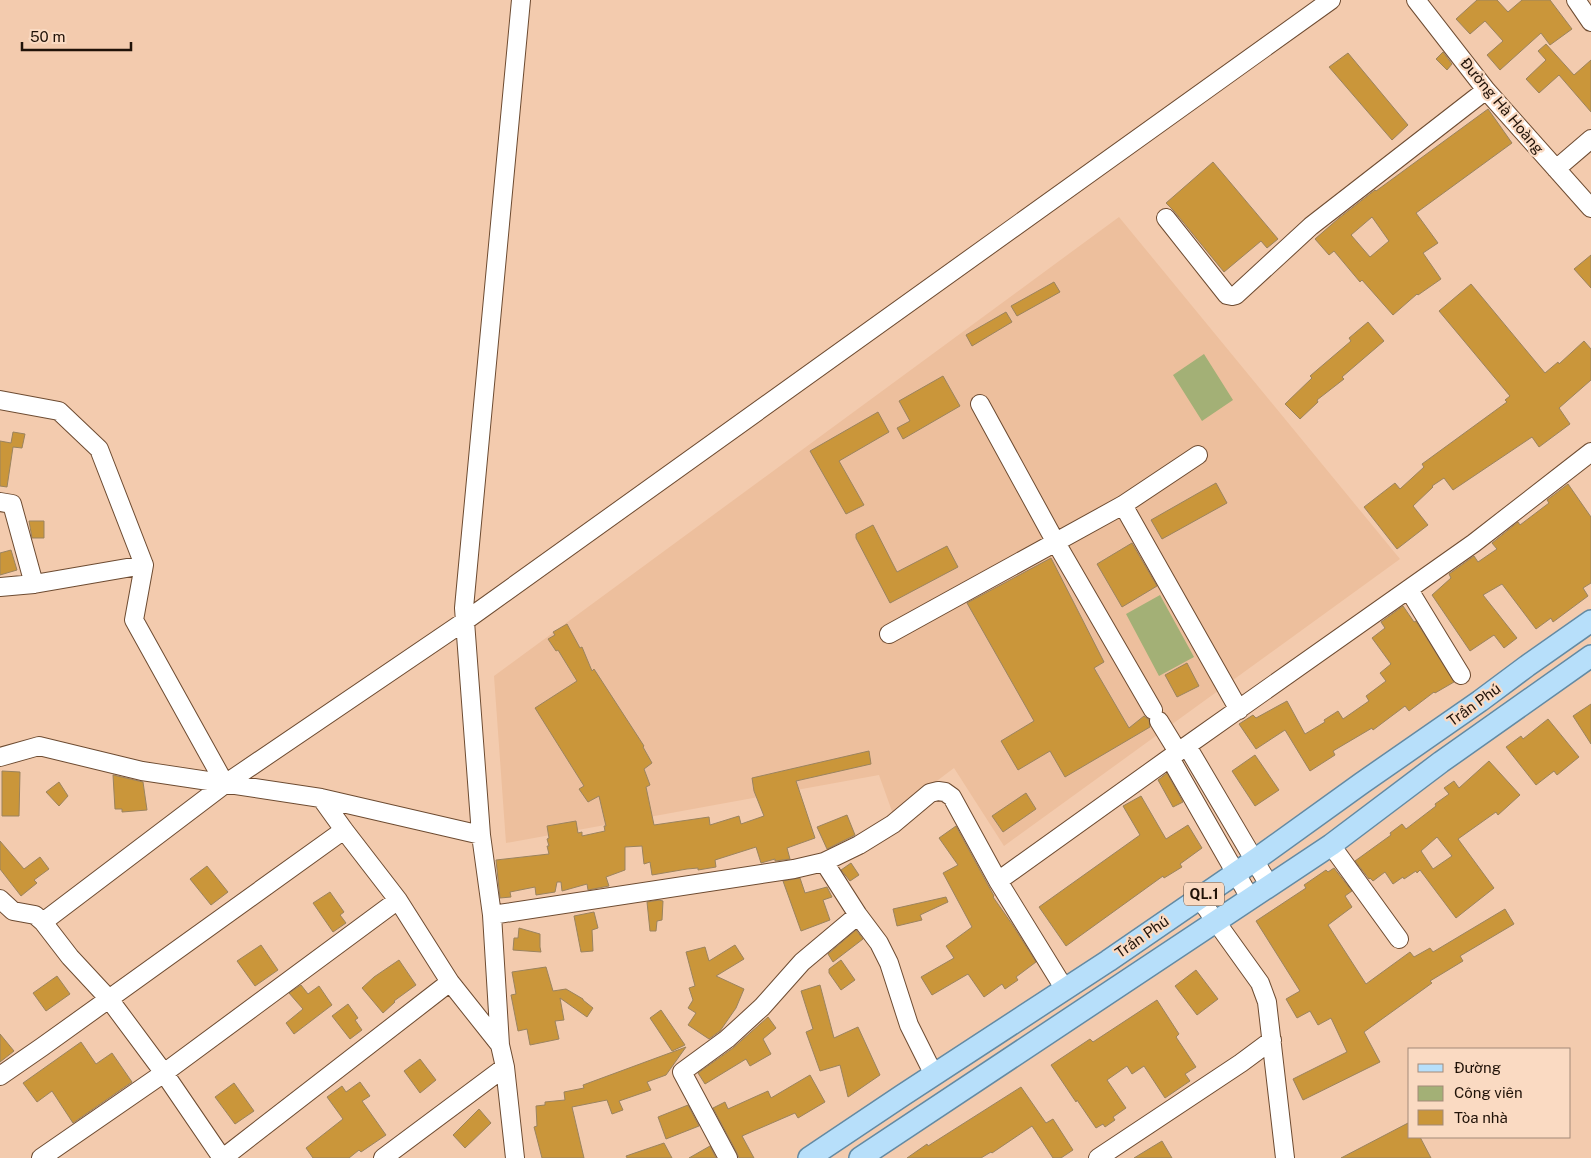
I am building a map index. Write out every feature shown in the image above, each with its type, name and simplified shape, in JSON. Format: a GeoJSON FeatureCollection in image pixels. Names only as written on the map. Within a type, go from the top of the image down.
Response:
{"type":"FeatureCollection","features":[{"type":"Feature","properties":{"kind":"main road","name":"Trần Phú"},"geometry":{"type":"LineString","coordinates":[[809,1158],[1255,860],[1591,621]]}},
{"type":"Feature","properties":{"kind":"main road","name":"Trần Phú"},"geometry":{"type":"LineString","coordinates":[[860,1158],[1331,845],[1441,762],[1591,656]]}},
{"type":"Feature","properties":{"kind":"street"},"geometry":{"type":"LineString","coordinates":[[515,1158],[506,1067],[500,1045],[492,915],[482,835],[465,621],[465,599],[521,0]]}},
{"type":"Feature","properties":{"kind":"street"},"geometry":{"type":"LineString","coordinates":[[43,922],[225,784],[465,621],[1331,0]]}},
{"type":"Feature","properties":{"kind":"street","name":"Đường Hà Hoàng"},"geometry":{"type":"LineString","coordinates":[[1416,0],[1486,90],[1591,208]]}},
{"type":"Feature","properties":{"kind":"street"},"geometry":{"type":"LineString","coordinates":[[1576,0],[1591,22]]}},
{"type":"Feature","properties":{"kind":"street"},"geometry":{"type":"LineString","coordinates":[[1166,218],[1227,295],[1236,295],[1311,226],[1486,90]]}},
{"type":"Feature","properties":{"kind":"street"},"geometry":{"type":"LineString","coordinates":[[1556,169],[1591,139]]}},
{"type":"Feature","properties":{"kind":"street"},"geometry":{"type":"LineString","coordinates":[[0,400],[59,411],[99,449],[144,565],[134,620],[225,784]]}},
{"type":"Feature","properties":{"kind":"street"},"geometry":{"type":"LineString","coordinates":[[980,404],[1055,541],[1178,752],[1255,860],[1269,885]]}},
{"type":"Feature","properties":{"kind":"street"},"geometry":{"type":"LineString","coordinates":[[998,881],[1474,543],[1591,452]]}},
{"type":"Feature","properties":{"kind":"street"},"geometry":{"type":"LineString","coordinates":[[889,634],[1123,505],[1198,456]]}},
{"type":"Feature","properties":{"kind":"street"},"geometry":{"type":"LineString","coordinates":[[0,502],[12,504],[34,584]]}},
{"type":"Feature","properties":{"kind":"street"},"geometry":{"type":"LineString","coordinates":[[1123,505],[1239,710]]}},
{"type":"Feature","properties":{"kind":"street"},"geometry":{"type":"LineString","coordinates":[[0,587],[34,584],[144,565]]}},
{"type":"Feature","properties":{"kind":"street"},"geometry":{"type":"LineString","coordinates":[[1409,590],[1461,675]]}},
{"type":"Feature","properties":{"kind":"street"},"geometry":{"type":"LineString","coordinates":[[0,757],[40,746],[142,771],[321,798],[482,835]]}},
{"type":"Feature","properties":{"kind":"street"},"geometry":{"type":"LineString","coordinates":[[1178,752],[1235,873],[1250,898]]}},
{"type":"Feature","properties":{"kind":"street"},"geometry":{"type":"LineString","coordinates":[[492,915],[794,869],[824,862],[859,845],[893,824],[930,794],[938,791],[945,792],[952,797],[998,881],[1064,988]]}},
{"type":"Feature","properties":{"kind":"street"},"geometry":{"type":"LineString","coordinates":[[321,798],[398,900],[450,982],[500,1045]]}},
{"type":"Feature","properties":{"kind":"street"},"geometry":{"type":"LineString","coordinates":[[0,1076],[344,830]]}},
{"type":"Feature","properties":{"kind":"street"},"geometry":{"type":"LineString","coordinates":[[1331,845],[1399,939]]}},
{"type":"Feature","properties":{"kind":"street"},"geometry":{"type":"LineString","coordinates":[[824,862],[858,915],[879,943],[889,963],[908,1025],[934,1075]]}},
{"type":"Feature","properties":{"kind":"street"},"geometry":{"type":"LineString","coordinates":[[1199,898],[1260,984],[1267,1002],[1285,1158]]}},
{"type":"Feature","properties":{"kind":"street"},"geometry":{"type":"LineString","coordinates":[[0,899],[14,910],[35,915],[43,922],[70,957],[109,999],[164,1073],[223,1158],[450,982]]}},
{"type":"Feature","properties":{"kind":"street"},"geometry":{"type":"LineString","coordinates":[[41,1158],[164,1073],[398,900]]}},
{"type":"Feature","properties":{"kind":"street"},"geometry":{"type":"LineString","coordinates":[[728,1158],[682,1072],[726,1039],[762,1006],[802,962],[858,915]]}},
{"type":"Feature","properties":{"kind":"street"},"geometry":{"type":"LineString","coordinates":[[1098,1158],[1241,1063],[1272,1040]]}},
{"type":"Feature","properties":{"kind":"street"},"geometry":{"type":"LineString","coordinates":[[383,1158],[506,1067]]}},
{"type":"Feature","properties":{"kind":"shaded area"},"geometry":{"type":"Polygon","coordinates":[[[1119,217],[1400,559],[1004,846],[954,768],[893,814],[879,775],[506,843],[494,676],[1119,217]]]}},
{"type":"Feature","properties":{"kind":"green space"},"geometry":{"type":"Polygon","coordinates":[[[1204,354],[1233,400],[1202,421],[1173,375],[1204,354]]]}},
{"type":"Feature","properties":{"kind":"green space"},"geometry":{"type":"Polygon","coordinates":[[[1160,595],[1194,657],[1159,676],[1126,614],[1160,595]]]}},
{"type":"Feature","properties":{"kind":"building"},"geometry":{"type":"Polygon","coordinates":[[[1477,0],[1497,0],[1508,12],[1522,0],[1550,0],[1572,29],[1550,45],[1541,33],[1500,70],[1487,55],[1503,41],[1485,21],[1470,34],[1456,19],[1477,0]]]}},
{"type":"Feature","properties":{"kind":"building"},"geometry":{"type":"Polygon","coordinates":[[[1546,44],[1574,75],[1591,60],[1591,112],[1559,75],[1539,93],[1526,79],[1546,60],[1538,51],[1546,44]]]}},
{"type":"Feature","properties":{"kind":"building"},"geometry":{"type":"Polygon","coordinates":[[[1443,52],[1452,64],[1447,70],[1436,59],[1443,52]]]}},
{"type":"Feature","properties":{"kind":"building"},"geometry":{"type":"Polygon","coordinates":[[[1348,53],[1408,125],[1392,140],[1329,67],[1348,53]]]}},
{"type":"Feature","properties":{"kind":"building"},"geometry":{"type":"Polygon","coordinates":[[[1488,109],[1512,143],[1416,213],[1438,243],[1423,253],[1441,279],[1417,294],[1393,315],[1362,280],[1360,282],[1334,251],[1329,255],[1315,239],[1339,218],[1488,109]],[[1372,217],[1351,235],[1370,257],[1389,241],[1372,217]]]}},
{"type":"Feature","properties":{"kind":"building"},"geometry":{"type":"Polygon","coordinates":[[[1213,162],[1278,239],[1267,248],[1261,241],[1224,272],[1166,203],[1213,162]]]}},
{"type":"Feature","properties":{"kind":"building"},"geometry":{"type":"Polygon","coordinates":[[[1591,255],[1591,288],[1574,269],[1591,255]]]}},
{"type":"Feature","properties":{"kind":"building"},"geometry":{"type":"Polygon","coordinates":[[[1054,282],[1060,292],[1017,316],[1011,306],[1054,282]]]}},
{"type":"Feature","properties":{"kind":"building"},"geometry":{"type":"Polygon","coordinates":[[[1471,284],[1545,373],[1558,362],[1559,364],[1584,341],[1591,349],[1591,380],[1559,408],[1570,424],[1539,447],[1532,437],[1453,490],[1444,478],[1432,486],[1413,506],[1428,525],[1397,549],[1364,507],[1395,483],[1400,489],[1424,467],[1422,464],[1507,402],[1505,400],[1510,396],[1439,311],[1471,284]]]}},
{"type":"Feature","properties":{"kind":"building"},"geometry":{"type":"Polygon","coordinates":[[[1006,312],[1012,322],[972,346],[966,335],[1006,312]]]}},
{"type":"Feature","properties":{"kind":"building"},"geometry":{"type":"Polygon","coordinates":[[[1368,322],[1384,341],[1342,377],[1344,379],[1317,400],[1318,402],[1300,419],[1285,404],[1312,378],[1310,376],[1351,341],[1349,338],[1368,322]]]}},
{"type":"Feature","properties":{"kind":"building"},"geometry":{"type":"Polygon","coordinates":[[[943,376],[960,406],[903,439],[897,428],[910,421],[899,401],[943,376]]]}},
{"type":"Feature","properties":{"kind":"building"},"geometry":{"type":"Polygon","coordinates":[[[878,412],[889,432],[839,461],[864,505],[846,514],[810,451],[878,412]]]}},
{"type":"Feature","properties":{"kind":"building"},"geometry":{"type":"Polygon","coordinates":[[[13,432],[25,434],[22,448],[13,447],[7,487],[0,486],[0,441],[11,443],[13,432]]]}},
{"type":"Feature","properties":{"kind":"building"},"geometry":{"type":"Polygon","coordinates":[[[1216,483],[1227,503],[1162,539],[1151,520],[1216,483]]]}},
{"type":"Feature","properties":{"kind":"building"},"geometry":{"type":"Polygon","coordinates":[[[1568,484],[1591,517],[1591,583],[1583,588],[1588,596],[1553,622],[1551,618],[1536,629],[1502,584],[1483,595],[1517,638],[1504,648],[1494,635],[1470,651],[1432,595],[1451,578],[1449,574],[1474,556],[1478,562],[1497,549],[1492,543],[1518,522],[1520,525],[1549,503],[1547,500],[1568,484]]]}},
{"type":"Feature","properties":{"kind":"building"},"geometry":{"type":"Polygon","coordinates":[[[29,521],[44,521],[44,538],[32,538],[29,521]]]}},
{"type":"Feature","properties":{"kind":"building"},"geometry":{"type":"Polygon","coordinates":[[[873,525],[897,572],[947,546],[958,567],[890,603],[856,538],[856,534],[873,525]]]}},
{"type":"Feature","properties":{"kind":"building"},"geometry":{"type":"Polygon","coordinates":[[[1132,543],[1157,586],[1122,607],[1097,564],[1132,543]]]}},
{"type":"Feature","properties":{"kind":"building"},"geometry":{"type":"Polygon","coordinates":[[[11,550],[17,570],[0,575],[0,553],[11,550]]]}},
{"type":"Feature","properties":{"kind":"building"},"geometry":{"type":"Polygon","coordinates":[[[1051,558],[1104,662],[1094,668],[1129,728],[1144,716],[1149,720],[1150,727],[1065,777],[1050,751],[1018,770],[1001,741],[1034,721],[967,603],[1051,558]]]}},
{"type":"Feature","properties":{"kind":"building"},"geometry":{"type":"Polygon","coordinates":[[[1403,606],[1414,622],[1416,621],[1454,682],[1434,692],[1409,711],[1405,706],[1373,730],[1372,728],[1333,751],[1335,755],[1310,771],[1285,730],[1256,749],[1239,724],[1253,715],[1256,718],[1287,701],[1305,734],[1325,722],[1324,720],[1338,711],[1343,719],[1369,701],[1366,696],[1386,681],[1380,673],[1391,664],[1372,638],[1385,628],[1381,622],[1403,606]]]}},
{"type":"Feature","properties":{"kind":"building"},"geometry":{"type":"Polygon","coordinates":[[[567,624],[580,648],[582,647],[592,671],[594,669],[644,746],[652,763],[644,769],[650,785],[646,787],[654,825],[709,817],[710,825],[739,816],[741,824],[764,816],[754,791],[752,778],[869,751],[871,764],[796,781],[815,838],[787,848],[790,859],[775,861],[775,859],[761,863],[756,847],[715,860],[716,867],[698,870],[698,868],[687,869],[652,875],[650,862],[644,864],[642,846],[625,847],[625,870],[606,877],[609,886],[588,890],[587,884],[562,891],[561,882],[557,882],[555,892],[536,895],[535,887],[510,892],[511,897],[500,898],[496,860],[549,854],[547,826],[576,821],[578,833],[582,832],[582,836],[605,831],[604,826],[606,826],[599,796],[588,802],[579,789],[584,786],[535,708],[577,681],[558,650],[556,651],[548,639],[555,635],[553,632],[567,624]]]}},
{"type":"Feature","properties":{"kind":"building"},"geometry":{"type":"Polygon","coordinates":[[[1187,663],[1199,686],[1177,697],[1165,675],[1187,663]]]}},
{"type":"Feature","properties":{"kind":"building"},"geometry":{"type":"Polygon","coordinates":[[[1591,704],[1591,744],[1573,716],[1591,704]]]}},
{"type":"Feature","properties":{"kind":"building"},"geometry":{"type":"Polygon","coordinates":[[[1548,719],[1579,757],[1557,775],[1554,771],[1536,785],[1506,747],[1521,736],[1523,739],[1548,719]]]}},
{"type":"Feature","properties":{"kind":"building"},"geometry":{"type":"Polygon","coordinates":[[[1255,755],[1279,790],[1255,806],[1232,771],[1255,755]]]}},
{"type":"Feature","properties":{"kind":"building"},"geometry":{"type":"Polygon","coordinates":[[[1489,761],[1520,795],[1498,815],[1496,812],[1458,839],[1494,888],[1456,918],[1420,870],[1404,879],[1403,877],[1393,884],[1385,872],[1373,881],[1369,879],[1355,861],[1391,835],[1390,833],[1402,824],[1406,829],[1436,806],[1435,804],[1449,794],[1444,788],[1454,781],[1459,788],[1489,761]],[[1437,837],[1421,851],[1433,869],[1452,856],[1437,837]]]}},
{"type":"Feature","properties":{"kind":"building"},"geometry":{"type":"Polygon","coordinates":[[[2,771],[20,772],[19,816],[2,816],[2,771]]]}},
{"type":"Feature","properties":{"kind":"building"},"geometry":{"type":"Polygon","coordinates":[[[1167,773],[1183,802],[1173,807],[1158,780],[1167,773]]]}},
{"type":"Feature","properties":{"kind":"building"},"geometry":{"type":"Polygon","coordinates":[[[113,775],[143,782],[147,810],[122,812],[122,809],[115,809],[113,775]]]}},
{"type":"Feature","properties":{"kind":"building"},"geometry":{"type":"Polygon","coordinates":[[[59,782],[68,796],[59,806],[46,792],[59,782]]]}},
{"type":"Feature","properties":{"kind":"building"},"geometry":{"type":"Polygon","coordinates":[[[1026,793],[1036,809],[1003,832],[992,816],[1026,793]]]}},
{"type":"Feature","properties":{"kind":"building"},"geometry":{"type":"Polygon","coordinates":[[[1141,796],[1166,839],[1188,825],[1202,848],[1180,864],[1182,867],[1164,878],[1163,876],[1066,946],[1039,907],[1140,835],[1123,806],[1141,796]]]}},
{"type":"Feature","properties":{"kind":"building"},"geometry":{"type":"Polygon","coordinates":[[[847,815],[855,835],[827,849],[817,827],[847,815]]]}},
{"type":"Feature","properties":{"kind":"building"},"geometry":{"type":"Polygon","coordinates":[[[956,826],[993,897],[1036,962],[1016,977],[1018,980],[1005,989],[1002,984],[984,997],[968,974],[932,995],[921,977],[954,958],[946,946],[972,927],[943,873],[958,865],[939,838],[956,826]]]}},
{"type":"Feature","properties":{"kind":"building"},"geometry":{"type":"Polygon","coordinates":[[[0,841],[24,869],[40,857],[49,869],[34,880],[37,883],[21,896],[0,869],[0,841]]]}},
{"type":"Feature","properties":{"kind":"building"},"geometry":{"type":"Polygon","coordinates":[[[851,863],[859,875],[850,881],[841,870],[851,863]]]}},
{"type":"Feature","properties":{"kind":"building"},"geometry":{"type":"Polygon","coordinates":[[[207,866],[228,892],[211,905],[190,879],[207,866]]]}},
{"type":"Feature","properties":{"kind":"building"},"geometry":{"type":"Polygon","coordinates":[[[1334,868],[1352,891],[1345,896],[1352,907],[1328,925],[1366,984],[1410,952],[1414,957],[1430,948],[1433,952],[1505,909],[1514,924],[1460,956],[1463,961],[1430,981],[1432,983],[1364,1032],[1380,1062],[1303,1100],[1293,1079],[1347,1052],[1331,1018],[1318,1025],[1310,1011],[1297,1018],[1286,999],[1300,991],[1256,921],[1306,888],[1304,885],[1326,870],[1328,872],[1334,868]]]}},
{"type":"Feature","properties":{"kind":"building"},"geometry":{"type":"Polygon","coordinates":[[[800,878],[805,893],[827,887],[832,897],[823,900],[830,920],[801,931],[783,881],[800,878]]]}},
{"type":"Feature","properties":{"kind":"building"},"geometry":{"type":"Polygon","coordinates":[[[330,892],[344,912],[340,915],[346,923],[333,932],[313,903],[330,892]]]}},
{"type":"Feature","properties":{"kind":"building"},"geometry":{"type":"Polygon","coordinates":[[[946,897],[948,902],[920,915],[922,920],[897,926],[893,909],[946,897]]]}},
{"type":"Feature","properties":{"kind":"building"},"geometry":{"type":"Polygon","coordinates":[[[663,901],[662,920],[657,921],[656,931],[650,931],[647,902],[663,901]]]}},
{"type":"Feature","properties":{"kind":"building"},"geometry":{"type":"Polygon","coordinates":[[[594,912],[598,928],[592,930],[593,951],[581,952],[574,916],[594,912]]]}},
{"type":"Feature","properties":{"kind":"building"},"geometry":{"type":"Polygon","coordinates":[[[519,928],[540,934],[541,952],[513,950],[514,938],[518,938],[519,928]]]}},
{"type":"Feature","properties":{"kind":"building"},"geometry":{"type":"Polygon","coordinates":[[[856,930],[863,939],[833,962],[828,954],[856,930]]]}},
{"type":"Feature","properties":{"kind":"building"},"geometry":{"type":"Polygon","coordinates":[[[261,945],[278,970],[255,986],[237,961],[261,945]]]}},
{"type":"Feature","properties":{"kind":"building"},"geometry":{"type":"Polygon","coordinates":[[[735,945],[744,959],[716,976],[744,989],[736,1008],[720,1031],[709,1039],[688,1025],[696,1013],[688,1008],[693,1000],[689,988],[695,986],[686,952],[705,947],[709,961],[735,945]]]}},
{"type":"Feature","properties":{"kind":"building"},"geometry":{"type":"Polygon","coordinates":[[[399,960],[416,985],[394,1001],[383,1013],[362,988],[374,977],[399,960]]]}},
{"type":"Feature","properties":{"kind":"building"},"geometry":{"type":"Polygon","coordinates":[[[841,960],[855,980],[841,990],[829,973],[829,969],[841,960]]]}},
{"type":"Feature","properties":{"kind":"building"},"geometry":{"type":"Polygon","coordinates":[[[546,967],[553,991],[566,989],[583,999],[593,1008],[587,1017],[560,998],[564,1020],[555,1021],[559,1039],[530,1045],[527,1029],[518,1031],[511,995],[516,994],[512,972],[546,967]]]}},
{"type":"Feature","properties":{"kind":"building"},"geometry":{"type":"Polygon","coordinates":[[[1196,970],[1218,999],[1197,1015],[1175,986],[1196,970]]]}},
{"type":"Feature","properties":{"kind":"building"},"geometry":{"type":"Polygon","coordinates":[[[57,976],[70,994],[46,1011],[33,993],[57,976]]]}},
{"type":"Feature","properties":{"kind":"building"},"geometry":{"type":"Polygon","coordinates":[[[301,985],[308,994],[319,986],[332,1005],[294,1034],[286,1023],[303,1009],[289,993],[301,985]]]}},
{"type":"Feature","properties":{"kind":"building"},"geometry":{"type":"Polygon","coordinates":[[[820,985],[834,1038],[858,1027],[880,1075],[848,1097],[840,1065],[820,1071],[806,1032],[813,1029],[801,991],[820,985]]]}},
{"type":"Feature","properties":{"kind":"building"},"geometry":{"type":"Polygon","coordinates":[[[1157,1000],[1179,1034],[1176,1037],[1196,1067],[1185,1074],[1190,1081],[1165,1098],[1144,1066],[1132,1074],[1127,1066],[1107,1080],[1126,1108],[1113,1117],[1115,1120],[1105,1127],[1103,1124],[1096,1128],[1051,1065],[1090,1039],[1093,1042],[1157,1000]]]}},
{"type":"Feature","properties":{"kind":"building"},"geometry":{"type":"Polygon","coordinates":[[[348,1004],[358,1018],[355,1020],[362,1030],[350,1039],[332,1016],[348,1004]]]}},
{"type":"Feature","properties":{"kind":"building"},"geometry":{"type":"Polygon","coordinates":[[[661,1010],[685,1045],[672,1051],[650,1018],[661,1010]]]}},
{"type":"Feature","properties":{"kind":"building"},"geometry":{"type":"Polygon","coordinates":[[[768,1017],[776,1028],[763,1039],[771,1054],[750,1066],[746,1059],[705,1084],[698,1073],[733,1048],[768,1017]]]}},
{"type":"Feature","properties":{"kind":"building"},"geometry":{"type":"Polygon","coordinates":[[[0,1034],[14,1051],[0,1062],[0,1034]]]}},
{"type":"Feature","properties":{"kind":"building"},"geometry":{"type":"Polygon","coordinates":[[[81,1042],[96,1064],[112,1053],[132,1082],[73,1123],[52,1091],[37,1102],[23,1083],[81,1042]]]}},
{"type":"Feature","properties":{"kind":"building"},"geometry":{"type":"Polygon","coordinates":[[[686,1047],[666,1075],[647,1082],[651,1090],[619,1101],[623,1110],[612,1114],[607,1100],[572,1107],[584,1158],[542,1158],[534,1127],[537,1126],[536,1106],[545,1105],[545,1102],[565,1100],[564,1092],[584,1088],[583,1085],[686,1047]]]}},
{"type":"Feature","properties":{"kind":"building"},"geometry":{"type":"Polygon","coordinates":[[[420,1059],[436,1080],[420,1093],[404,1071],[420,1059]]]}},
{"type":"Feature","properties":{"kind":"building"},"geometry":{"type":"Polygon","coordinates":[[[810,1075],[825,1102],[798,1118],[795,1113],[742,1136],[754,1158],[739,1158],[713,1108],[725,1102],[728,1109],[768,1091],[771,1098],[810,1075]]]}},
{"type":"Feature","properties":{"kind":"building"},"geometry":{"type":"Polygon","coordinates":[[[360,1082],[370,1096],[362,1101],[386,1135],[361,1152],[359,1150],[349,1158],[313,1158],[306,1148],[343,1119],[327,1097],[342,1086],[346,1092],[360,1082]]]}},
{"type":"Feature","properties":{"kind":"building"},"geometry":{"type":"Polygon","coordinates":[[[234,1083],[254,1111],[235,1124],[215,1097],[234,1083]]]}},
{"type":"Feature","properties":{"kind":"building"},"geometry":{"type":"Polygon","coordinates":[[[1021,1087],[1046,1123],[1053,1119],[1073,1150],[1061,1158],[1053,1158],[1032,1126],[992,1153],[981,1158],[907,1158],[927,1144],[928,1146],[1021,1087]]]}},
{"type":"Feature","properties":{"kind":"building"},"geometry":{"type":"Polygon","coordinates":[[[688,1105],[699,1126],[666,1139],[658,1117],[688,1105]]]}},
{"type":"Feature","properties":{"kind":"building"},"geometry":{"type":"Polygon","coordinates":[[[479,1109],[491,1123],[465,1148],[453,1135],[479,1109]]]}},
{"type":"Feature","properties":{"kind":"building"},"geometry":{"type":"Polygon","coordinates":[[[1408,1123],[1408,1138],[1421,1138],[1431,1158],[1341,1158],[1408,1123]]]}},
{"type":"Feature","properties":{"kind":"building"},"geometry":{"type":"Polygon","coordinates":[[[1162,1141],[1172,1158],[1134,1158],[1152,1147],[1162,1141]]]}},
{"type":"Feature","properties":{"kind":"building"},"geometry":{"type":"Polygon","coordinates":[[[664,1143],[672,1158],[627,1158],[626,1156],[664,1143]]]}},
{"type":"Feature","properties":{"kind":"building"},"geometry":{"type":"Polygon","coordinates":[[[710,1146],[716,1158],[689,1158],[710,1146]]]}}]}
